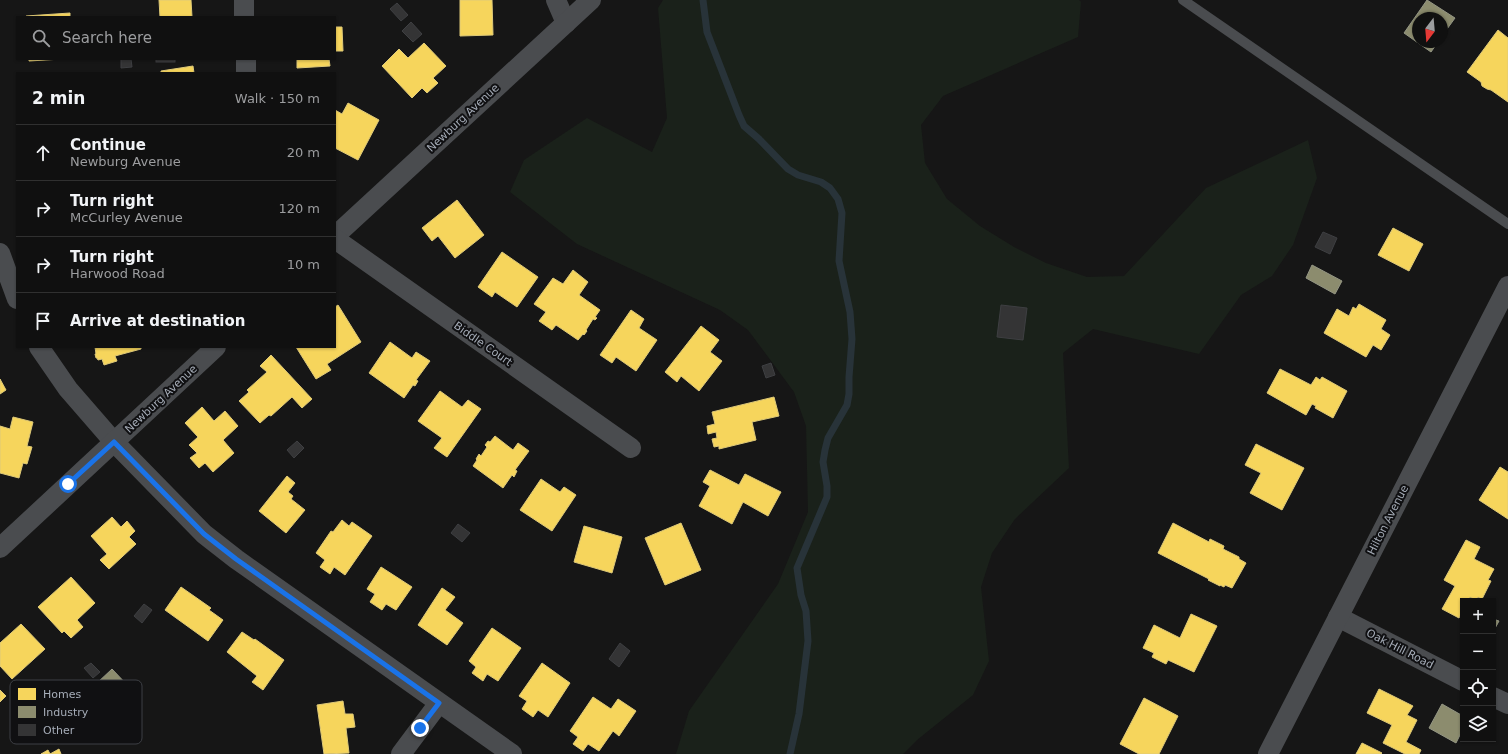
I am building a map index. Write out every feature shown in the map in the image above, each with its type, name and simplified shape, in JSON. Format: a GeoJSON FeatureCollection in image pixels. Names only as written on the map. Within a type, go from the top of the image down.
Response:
{"type":"FeatureCollection","features":[{"type":"Feature","properties":{"kind":"street"},"geometry":{"type":"LineString","coordinates":[[244,0],[244,16]]}},
{"type":"Feature","properties":{"kind":"street"},"geometry":{"type":"LineString","coordinates":[[556,0],[566,23]]}},
{"type":"Feature","properties":{"kind":"street","name":"Newburg Avenue"},"geometry":{"type":"LineString","coordinates":[[336,235],[591,0]]}},
{"type":"Feature","properties":{"kind":"street"},"geometry":{"type":"LineString","coordinates":[[246,60],[246,72]]}},
{"type":"Feature","properties":{"kind":"street","name":"Biddle Court"},"geometry":{"type":"LineString","coordinates":[[336,240],[631,448]]}},
{"type":"Feature","properties":{"kind":"street"},"geometry":{"type":"LineString","coordinates":[[0,253],[16,296]]}},
{"type":"Feature","properties":{"kind":"street","name":"Hilton Avenue"},"geometry":{"type":"LineString","coordinates":[[1268,754],[1508,286]]}},
{"type":"Feature","properties":{"kind":"street"},"geometry":{"type":"LineString","coordinates":[[41,348],[68,389],[114,442],[204,534],[236,559],[512,754]]}},
{"type":"Feature","properties":{"kind":"street","name":"Newburg Avenue"},"geometry":{"type":"LineString","coordinates":[[0,548],[215,348]]}},
{"type":"Feature","properties":{"kind":"street","name":"Oak Hill Road"},"geometry":{"type":"LineString","coordinates":[[1338,617],[1460,679]]}},
{"type":"Feature","properties":{"kind":"street"},"geometry":{"type":"LineString","coordinates":[[1496,698],[1508,704]]}},
{"type":"Feature","properties":{"kind":"street"},"geometry":{"type":"LineString","coordinates":[[401,754],[439,703]]}},
{"type":"Feature","properties":{"kind":"lane"},"geometry":{"type":"LineString","coordinates":[[1182,0],[1508,224]]}},
{"type":"Feature","properties":{"kind":"shaded area"},"geometry":{"type":"Polygon","coordinates":[[[663,0],[1079,0],[1081,2],[1078,37],[943,96],[921,125],[925,163],[947,199],[980,226],[1014,247],[1046,263],[1087,277],[1124,276],[1206,188],[1308,140],[1317,178],[1293,245],[1272,276],[1241,295],[1199,354],[1093,329],[1063,353],[1069,468],[1015,519],[992,553],[981,587],[989,661],[973,695],[917,740],[903,754],[676,754],[689,711],[778,584],[808,512],[806,426],[794,392],[748,330],[720,310],[577,244],[510,192],[524,160],[587,118],[652,152],[667,118],[658,8],[663,0]]]}},
{"type":"Feature","properties":{"kind":"building: Homes"},"geometry":{"type":"Polygon","coordinates":[[[159,0],[191,0],[192,16],[160,16],[159,0]]]}},
{"type":"Feature","properties":{"kind":"building: Homes"},"geometry":{"type":"Polygon","coordinates":[[[460,0],[492,0],[493,35],[460,36],[460,0]]]}},
{"type":"Feature","properties":{"kind":"building: Homes"},"geometry":{"type":"Polygon","coordinates":[[[70,13],[70,16],[26,16],[70,13]]]}},
{"type":"Feature","properties":{"kind":"building: Homes"},"geometry":{"type":"Polygon","coordinates":[[[336,27],[342,27],[343,51],[336,51],[336,27]]]}},
{"type":"Feature","properties":{"kind":"building: Homes"},"geometry":{"type":"Polygon","coordinates":[[[1498,30],[1508,38],[1508,102],[1491,90],[1482,86],[1481,82],[1467,72],[1498,30]]]}},
{"type":"Feature","properties":{"kind":"building: Homes"},"geometry":{"type":"Polygon","coordinates":[[[424,43],[446,66],[433,78],[438,83],[427,93],[422,88],[412,98],[382,66],[399,49],[408,58],[424,43]]]}},
{"type":"Feature","properties":{"kind":"building: Homes"},"geometry":{"type":"Polygon","coordinates":[[[297,60],[329,60],[330,66],[297,68],[297,60]]]}},
{"type":"Feature","properties":{"kind":"building: Homes"},"geometry":{"type":"Polygon","coordinates":[[[193,66],[194,72],[161,72],[193,66]]]}},
{"type":"Feature","properties":{"kind":"building: Homes"},"geometry":{"type":"Polygon","coordinates":[[[348,103],[379,120],[358,160],[336,149],[336,111],[342,114],[348,103]]]}},
{"type":"Feature","properties":{"kind":"building: Homes"},"geometry":{"type":"Polygon","coordinates":[[[457,200],[484,235],[455,258],[438,236],[432,241],[422,228],[457,200]]]}},
{"type":"Feature","properties":{"kind":"building: Homes"},"geometry":{"type":"Polygon","coordinates":[[[1393,228],[1423,244],[1409,271],[1378,255],[1393,228]]]}},
{"type":"Feature","properties":{"kind":"building: Homes"},"geometry":{"type":"Polygon","coordinates":[[[502,252],[538,277],[517,307],[495,292],[492,297],[478,287],[502,252]]]}},
{"type":"Feature","properties":{"kind":"building: Homes"},"geometry":{"type":"Polygon","coordinates":[[[573,270],[588,282],[579,295],[600,310],[595,317],[597,318],[595,320],[593,319],[586,330],[587,331],[578,340],[556,325],[552,330],[539,321],[546,312],[534,304],[553,278],[563,284],[573,270]]]}},
{"type":"Feature","properties":{"kind":"building: Homes"},"geometry":{"type":"Polygon","coordinates":[[[1359,304],[1386,320],[1381,329],[1390,335],[1381,350],[1373,345],[1366,357],[1324,333],[1337,309],[1349,316],[1353,307],[1356,309],[1359,304]]]}},
{"type":"Feature","properties":{"kind":"building: Homes"},"geometry":{"type":"Polygon","coordinates":[[[338,305],[361,342],[327,364],[331,370],[316,379],[297,348],[336,348],[336,306],[338,305]]]}},
{"type":"Feature","properties":{"kind":"building: Homes"},"geometry":{"type":"Polygon","coordinates":[[[631,310],[644,319],[639,328],[657,340],[636,371],[616,357],[612,363],[600,355],[631,310]]]}},
{"type":"Feature","properties":{"kind":"building: Homes"},"geometry":{"type":"Polygon","coordinates":[[[701,326],[719,340],[710,352],[722,361],[699,391],[681,376],[677,382],[665,372],[701,326]]]}},
{"type":"Feature","properties":{"kind":"building: Homes"},"geometry":{"type":"Polygon","coordinates":[[[390,342],[412,358],[416,352],[430,361],[416,380],[418,381],[415,386],[413,385],[404,398],[369,373],[390,342]]]}},
{"type":"Feature","properties":{"kind":"building: Homes"},"geometry":{"type":"Polygon","coordinates":[[[95,348],[141,348],[115,356],[117,361],[104,365],[102,359],[98,360],[96,358],[95,348]]]}},
{"type":"Feature","properties":{"kind":"building: Homes"},"geometry":{"type":"Polygon","coordinates":[[[271,355],[312,399],[302,408],[292,397],[271,416],[269,415],[260,423],[239,401],[249,392],[247,390],[267,372],[260,366],[271,355]]]}},
{"type":"Feature","properties":{"kind":"building: Homes"},"geometry":{"type":"Polygon","coordinates":[[[1280,369],[1311,385],[1316,377],[1320,380],[1322,377],[1347,391],[1333,418],[1315,408],[1316,406],[1312,404],[1306,415],[1267,393],[1280,369]]]}},
{"type":"Feature","properties":{"kind":"building: Homes"},"geometry":{"type":"Polygon","coordinates":[[[0,379],[6,390],[0,394],[0,379]]]}},
{"type":"Feature","properties":{"kind":"building: Homes"},"geometry":{"type":"Polygon","coordinates":[[[440,391],[462,407],[468,400],[481,409],[447,457],[434,448],[442,438],[418,421],[440,391]]]}},
{"type":"Feature","properties":{"kind":"building: Homes"},"geometry":{"type":"Polygon","coordinates":[[[774,397],[779,416],[752,422],[756,440],[719,449],[719,446],[714,447],[712,439],[717,438],[716,432],[708,434],[707,426],[715,424],[712,412],[774,397]]]}},
{"type":"Feature","properties":{"kind":"building: Homes"},"geometry":{"type":"Polygon","coordinates":[[[202,407],[214,421],[225,411],[238,426],[223,440],[234,453],[213,472],[205,463],[199,468],[190,458],[197,453],[189,445],[198,437],[185,423],[202,407]]]}},
{"type":"Feature","properties":{"kind":"building: Homes"},"geometry":{"type":"Polygon","coordinates":[[[13,417],[33,422],[27,446],[32,447],[27,464],[23,463],[19,478],[0,473],[0,426],[10,429],[13,417]]]}},
{"type":"Feature","properties":{"kind":"building: Homes"},"geometry":{"type":"Polygon","coordinates":[[[495,436],[513,450],[518,443],[529,451],[515,470],[517,471],[514,477],[512,475],[503,488],[473,466],[479,454],[481,456],[487,447],[485,445],[495,436]]]}},
{"type":"Feature","properties":{"kind":"building: Homes"},"geometry":{"type":"Polygon","coordinates":[[[1256,444],[1304,468],[1282,510],[1250,493],[1261,473],[1245,465],[1256,444]]]}},
{"type":"Feature","properties":{"kind":"building: Homes"},"geometry":{"type":"Polygon","coordinates":[[[1500,467],[1508,472],[1508,519],[1479,500],[1500,467]]]}},
{"type":"Feature","properties":{"kind":"building: Homes"},"geometry":{"type":"Polygon","coordinates":[[[710,470],[739,485],[745,474],[781,492],[768,516],[743,502],[732,524],[699,506],[710,486],[703,482],[710,470]]]}},
{"type":"Feature","properties":{"kind":"building: Homes"},"geometry":{"type":"Polygon","coordinates":[[[287,476],[295,483],[288,492],[293,496],[291,499],[305,510],[286,533],[259,511],[287,476]]]}},
{"type":"Feature","properties":{"kind":"building: Homes"},"geometry":{"type":"Polygon","coordinates":[[[541,479],[560,492],[564,487],[576,495],[552,531],[520,510],[541,479]]]}},
{"type":"Feature","properties":{"kind":"building: Homes"},"geometry":{"type":"Polygon","coordinates":[[[112,517],[121,527],[127,521],[135,531],[129,537],[136,544],[109,569],[100,560],[107,554],[91,536],[112,517]]]}},
{"type":"Feature","properties":{"kind":"building: Homes"},"geometry":{"type":"Polygon","coordinates":[[[342,520],[349,526],[352,522],[372,536],[345,575],[334,567],[330,574],[320,567],[325,560],[316,553],[331,531],[333,532],[342,520]]]}},
{"type":"Feature","properties":{"kind":"building: Homes"},"geometry":{"type":"Polygon","coordinates":[[[681,523],[701,570],[665,585],[645,538],[681,523]]]}},
{"type":"Feature","properties":{"kind":"building: Homes"},"geometry":{"type":"Polygon","coordinates":[[[1173,523],[1209,542],[1210,539],[1224,546],[1223,549],[1239,557],[1239,559],[1246,563],[1232,588],[1225,585],[1224,587],[1220,586],[1158,553],[1173,523]]]}},
{"type":"Feature","properties":{"kind":"building: Homes"},"geometry":{"type":"Polygon","coordinates":[[[584,526],[622,537],[612,573],[574,562],[584,526]]]}},
{"type":"Feature","properties":{"kind":"building: Homes"},"geometry":{"type":"Polygon","coordinates":[[[1466,540],[1480,547],[1474,559],[1494,569],[1488,580],[1491,581],[1482,598],[1460,598],[1459,618],[1442,609],[1455,586],[1444,580],[1466,540]]]}},
{"type":"Feature","properties":{"kind":"building: Homes"},"geometry":{"type":"Polygon","coordinates":[[[381,567],[412,587],[396,610],[386,604],[382,610],[370,602],[375,594],[367,589],[381,567]]]}},
{"type":"Feature","properties":{"kind":"building: Homes"},"geometry":{"type":"Polygon","coordinates":[[[71,577],[95,603],[77,620],[83,627],[71,638],[64,631],[62,633],[38,607],[71,577]]]}},
{"type":"Feature","properties":{"kind":"building: Homes"},"geometry":{"type":"Polygon","coordinates":[[[181,587],[211,608],[209,610],[223,620],[208,641],[165,610],[181,587]]]}},
{"type":"Feature","properties":{"kind":"building: Homes"},"geometry":{"type":"Polygon","coordinates":[[[442,588],[455,597],[445,610],[463,623],[447,645],[418,625],[442,588]]]}},
{"type":"Feature","properties":{"kind":"building: Homes"},"geometry":{"type":"Polygon","coordinates":[[[1191,614],[1217,626],[1194,672],[1168,660],[1166,664],[1152,657],[1154,653],[1143,648],[1154,625],[1180,638],[1191,614]]]}},
{"type":"Feature","properties":{"kind":"building: Homes"},"geometry":{"type":"Polygon","coordinates":[[[21,624],[45,649],[12,679],[0,666],[0,643],[21,624]]]}},
{"type":"Feature","properties":{"kind":"building: Homes"},"geometry":{"type":"Polygon","coordinates":[[[492,628],[521,648],[498,681],[487,674],[483,681],[472,673],[476,667],[469,661],[492,628]]]}},
{"type":"Feature","properties":{"kind":"building: Homes"},"geometry":{"type":"Polygon","coordinates":[[[242,632],[254,640],[255,639],[284,660],[263,690],[252,682],[257,676],[227,652],[242,632]]]}},
{"type":"Feature","properties":{"kind":"building: Homes"},"geometry":{"type":"Polygon","coordinates":[[[542,663],[570,683],[548,717],[538,710],[533,717],[522,709],[527,701],[519,696],[542,663]]]}},
{"type":"Feature","properties":{"kind":"building: Homes"},"geometry":{"type":"Polygon","coordinates":[[[1379,689],[1413,706],[1407,715],[1417,720],[1406,742],[1421,750],[1419,754],[1405,754],[1383,743],[1392,725],[1367,713],[1379,689]]]}},
{"type":"Feature","properties":{"kind":"building: Homes"},"geometry":{"type":"Polygon","coordinates":[[[0,690],[6,696],[0,702],[0,690]]]}},
{"type":"Feature","properties":{"kind":"building: Homes"},"geometry":{"type":"Polygon","coordinates":[[[593,697],[611,709],[618,699],[636,711],[619,736],[613,731],[599,751],[588,744],[583,751],[573,744],[578,737],[570,731],[593,697]]]}},
{"type":"Feature","properties":{"kind":"building: Homes"},"geometry":{"type":"Polygon","coordinates":[[[1144,698],[1178,716],[1159,754],[1139,754],[1120,744],[1144,698]]]}},
{"type":"Feature","properties":{"kind":"building: Homes"},"geometry":{"type":"Polygon","coordinates":[[[343,701],[345,714],[353,714],[355,727],[346,728],[349,753],[324,754],[317,705],[343,701]]]}},
{"type":"Feature","properties":{"kind":"building: Homes"},"geometry":{"type":"Polygon","coordinates":[[[1362,743],[1382,753],[1356,754],[1362,743]]]}},
{"type":"Feature","properties":{"kind":"building: Homes"},"geometry":{"type":"Polygon","coordinates":[[[59,749],[61,754],[50,754],[59,749]]]}},
{"type":"Feature","properties":{"kind":"building: Homes"},"geometry":{"type":"Polygon","coordinates":[[[48,750],[50,754],[41,754],[48,750]]]}},
{"type":"Feature","properties":{"kind":"building: Industry"},"geometry":{"type":"Polygon","coordinates":[[[1427,0],[1446,12],[1419,12],[1427,0]]]}},
{"type":"Feature","properties":{"kind":"building: Industry"},"geometry":{"type":"Polygon","coordinates":[[[1448,14],[1455,18],[1448,28],[1448,14]]]}},
{"type":"Feature","properties":{"kind":"building: Industry"},"geometry":{"type":"Polygon","coordinates":[[[1412,22],[1412,39],[1404,33],[1412,22]]]}},
{"type":"Feature","properties":{"kind":"building: Industry"},"geometry":{"type":"Polygon","coordinates":[[[1425,48],[1434,48],[1431,52],[1425,48]]]}},
{"type":"Feature","properties":{"kind":"building: Industry"},"geometry":{"type":"Polygon","coordinates":[[[1312,265],[1342,281],[1335,294],[1306,278],[1312,265]]]}},
{"type":"Feature","properties":{"kind":"building: Industry"},"geometry":{"type":"Polygon","coordinates":[[[112,669],[122,680],[100,680],[112,669]]]}},
{"type":"Feature","properties":{"kind":"building: Industry"},"geometry":{"type":"Polygon","coordinates":[[[1442,704],[1460,714],[1460,735],[1456,743],[1429,728],[1442,704]]]}},
{"type":"Feature","properties":{"kind":"building: Other"},"geometry":{"type":"Polygon","coordinates":[[[397,3],[408,15],[401,21],[390,9],[397,3]]]}},
{"type":"Feature","properties":{"kind":"building: Other"},"geometry":{"type":"Polygon","coordinates":[[[411,22],[422,34],[413,42],[402,31],[411,22]]]}},
{"type":"Feature","properties":{"kind":"building: Other"},"geometry":{"type":"Polygon","coordinates":[[[121,60],[131,60],[132,67],[121,68],[121,60]]]}},
{"type":"Feature","properties":{"kind":"building: Other"},"geometry":{"type":"Polygon","coordinates":[[[156,60],[175,60],[175,62],[156,62],[156,60]]]}},
{"type":"Feature","properties":{"kind":"building: Other"},"geometry":{"type":"Polygon","coordinates":[[[1323,232],[1337,238],[1330,254],[1315,247],[1323,232]]]}},
{"type":"Feature","properties":{"kind":"building: Other"},"geometry":{"type":"Polygon","coordinates":[[[1001,305],[1027,308],[1023,340],[997,337],[1001,305]]]}},
{"type":"Feature","properties":{"kind":"building: Other"},"geometry":{"type":"Polygon","coordinates":[[[771,363],[775,375],[766,378],[762,366],[771,363]]]}},
{"type":"Feature","properties":{"kind":"building: Other"},"geometry":{"type":"Polygon","coordinates":[[[297,441],[304,448],[294,458],[287,450],[297,441]]]}},
{"type":"Feature","properties":{"kind":"building: Other"},"geometry":{"type":"Polygon","coordinates":[[[458,524],[470,533],[462,542],[451,533],[458,524]]]}},
{"type":"Feature","properties":{"kind":"building: Other"},"geometry":{"type":"Polygon","coordinates":[[[144,604],[152,610],[142,623],[134,616],[144,604]]]}},
{"type":"Feature","properties":{"kind":"building: Other"},"geometry":{"type":"Polygon","coordinates":[[[620,643],[630,651],[619,667],[609,659],[620,643]]]}},
{"type":"Feature","properties":{"kind":"building: Other"},"geometry":{"type":"Polygon","coordinates":[[[91,663],[100,672],[93,678],[84,668],[91,663]]]}},
{"type":"Feature","properties":{"kind":"waterway"},"geometry":{"type":"LineString","coordinates":[[703,0],[707,32],[744,126],[788,169],[798,175],[821,182],[830,188],[838,199],[842,213],[839,261],[850,312],[852,339],[849,394],[847,405],[828,438],[825,450],[823,462],[827,486],[827,497],[797,568],[801,595],[806,611],[808,641],[799,714],[790,754]]}},
{"type":"Feature","properties":{"kind":"route"},"geometry":{"type":"LineString","coordinates":[[68,484],[114,442],[204,534],[236,559],[439,703],[420,728]]}}]}
